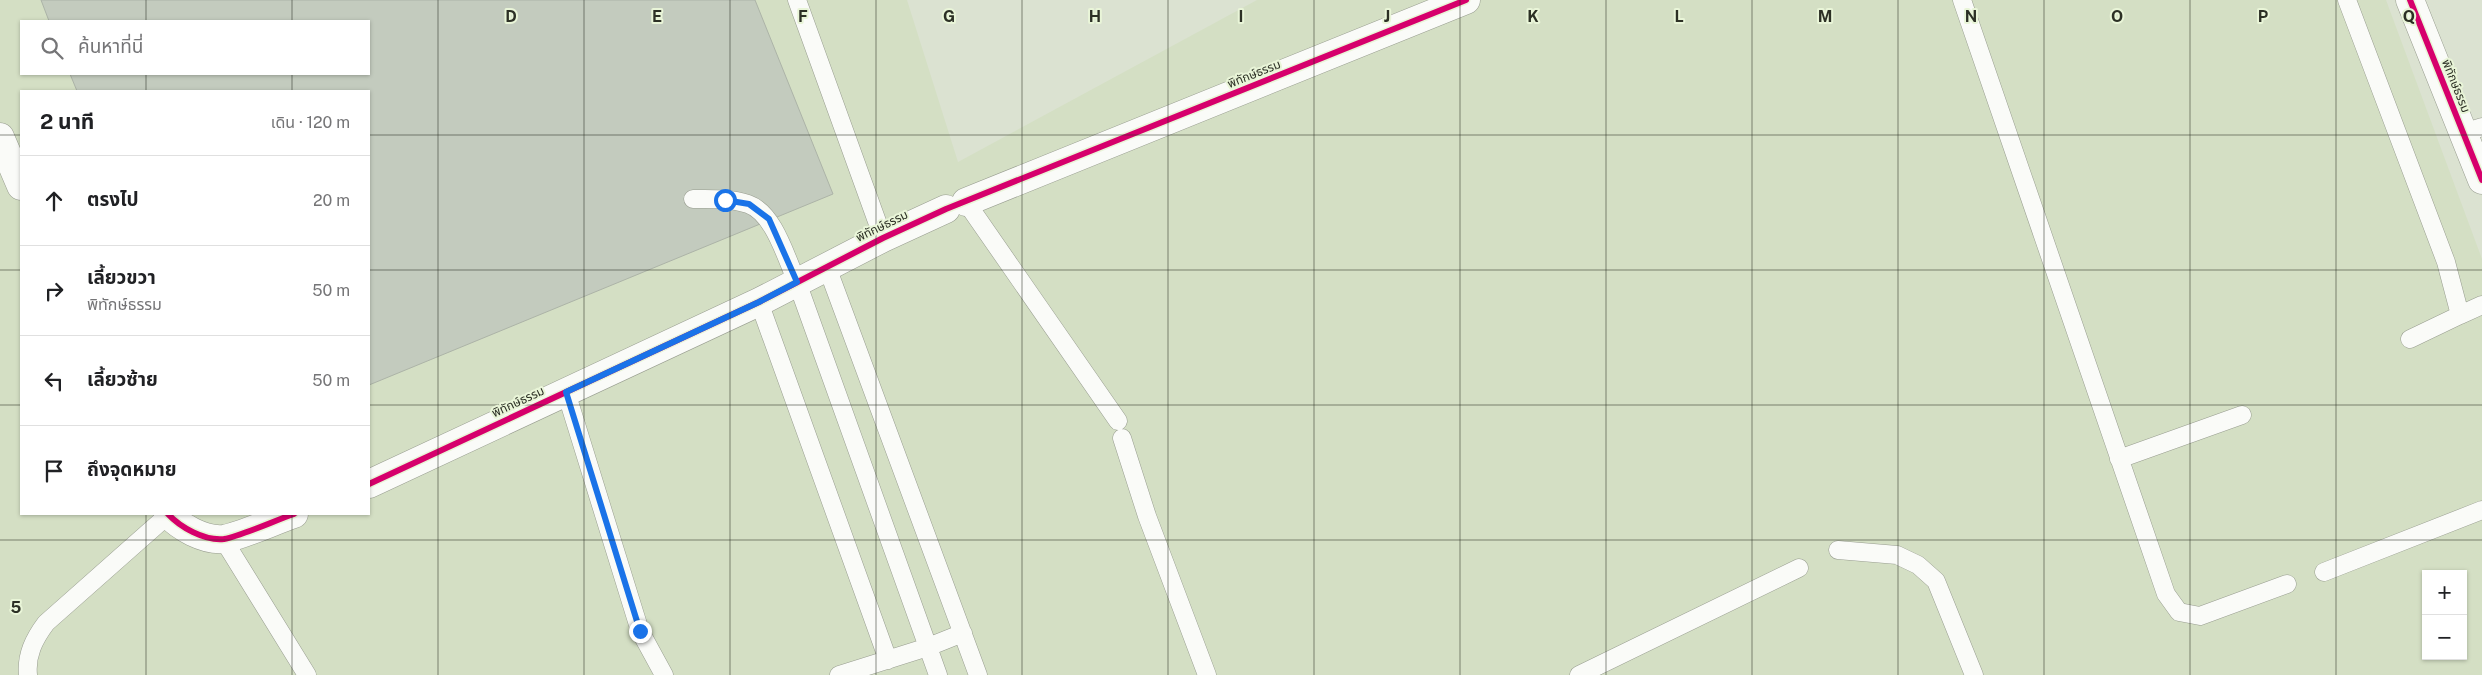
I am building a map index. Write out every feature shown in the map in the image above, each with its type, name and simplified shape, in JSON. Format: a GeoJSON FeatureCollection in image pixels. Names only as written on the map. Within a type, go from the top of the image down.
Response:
{"type":"FeatureCollection","features":[{"type":"Feature","properties":{"kind":"street","name":"พิทักษ์ธรรม"},"geometry":{"type":"LineString","coordinates":[[370,484],[759,302],[882,238],[956,205],[1466,0]]}},
{"type":"Feature","properties":{"kind":"street","name":"พิทักษ์ธรรม"},"geometry":{"type":"LineString","coordinates":[[2410,0],[2472,130],[2482,180]]}},
{"type":"Feature","properties":{"kind":"street"},"geometry":{"type":"LineString","coordinates":[[0,137],[20,184]]}},
{"type":"Feature","properties":{"kind":"street"},"geometry":{"type":"LineString","coordinates":[[169,515],[185,528],[201,535],[223,539],[291,515]]}},
{"type":"Feature","properties":{"kind":"lane"},"geometry":{"type":"LineString","coordinates":[[797,0],[882,238]]}},
{"type":"Feature","properties":{"kind":"lane"},"geometry":{"type":"LineString","coordinates":[[1962,0],[2166,594],[2179,612],[2200,616],[2287,584]]}},
{"type":"Feature","properties":{"kind":"lane"},"geometry":{"type":"LineString","coordinates":[[2346,0],[2446,262],[2460,314]]}},
{"type":"Feature","properties":{"kind":"lane"},"geometry":{"type":"LineString","coordinates":[[693,199],[725,200],[749,204],[769,219],[797,282],[938,675]]}},
{"type":"Feature","properties":{"kind":"lane"},"geometry":{"type":"LineString","coordinates":[[956,205],[1118,421]]}},
{"type":"Feature","properties":{"kind":"lane"},"geometry":{"type":"LineString","coordinates":[[828,267],[978,675]]}},
{"type":"Feature","properties":{"kind":"lane"},"geometry":{"type":"LineString","coordinates":[[759,302],[888,660]]}},
{"type":"Feature","properties":{"kind":"lane"},"geometry":{"type":"LineString","coordinates":[[2410,339],[2482,304]]}},
{"type":"Feature","properties":{"kind":"lane"},"geometry":{"type":"LineString","coordinates":[[566,392],[640,631],[664,675]]}},
{"type":"Feature","properties":{"kind":"lane"},"geometry":{"type":"LineString","coordinates":[[2119,459],[2242,415]]}},
{"type":"Feature","properties":{"kind":"lane"},"geometry":{"type":"LineString","coordinates":[[1122,438],[1147,516],[1207,675]]}},
{"type":"Feature","properties":{"kind":"lane"},"geometry":{"type":"LineString","coordinates":[[2324,572],[2482,510]]}},
{"type":"Feature","properties":{"kind":"lane"},"geometry":{"type":"LineString","coordinates":[[28,675],[27,664],[34,639],[46,623],[167,515]]}},
{"type":"Feature","properties":{"kind":"lane"},"geometry":{"type":"LineString","coordinates":[[223,539],[307,675]]}},
{"type":"Feature","properties":{"kind":"lane"},"geometry":{"type":"LineString","coordinates":[[1838,550],[1897,555],[1918,565],[1936,581],[1974,675]]}},
{"type":"Feature","properties":{"kind":"lane"},"geometry":{"type":"LineString","coordinates":[[1579,675],[1798,568]]}},
{"type":"Feature","properties":{"kind":"lane"},"geometry":{"type":"LineString","coordinates":[[838,675],[928,647],[963,633]]}},
{"type":"Feature","properties":{"kind":"shaded area"},"geometry":{"type":"Polygon","coordinates":[[[0,0],[907,0],[958,162],[1257,0],[2386,0],[2482,259],[2482,675],[0,675],[0,0]]]}},
{"type":"Feature","properties":{"kind":"building"},"geometry":{"type":"Polygon","coordinates":[[[41,0],[755,0],[833,194],[370,385],[370,90],[77,90],[70,75],[370,75],[370,20],[49,20],[41,0]]]}},
{"type":"Feature","properties":{"kind":"cycle path"},"geometry":{"type":"LineString","coordinates":[[370,484],[759,302],[883,238],[946,209],[1466,0]]}},
{"type":"Feature","properties":{"kind":"cycle path"},"geometry":{"type":"LineString","coordinates":[[2410,0],[2482,180]]}},
{"type":"Feature","properties":{"kind":"cycle path"},"geometry":{"type":"LineString","coordinates":[[169,515],[179,524],[193,532],[216,539],[240,535],[291,515]]}},
{"type":"Feature","properties":{"kind":"route"},"geometry":{"type":"LineString","coordinates":[[640,631],[566,392],[759,302],[797,282],[769,219],[749,204],[725,200]]}}]}
